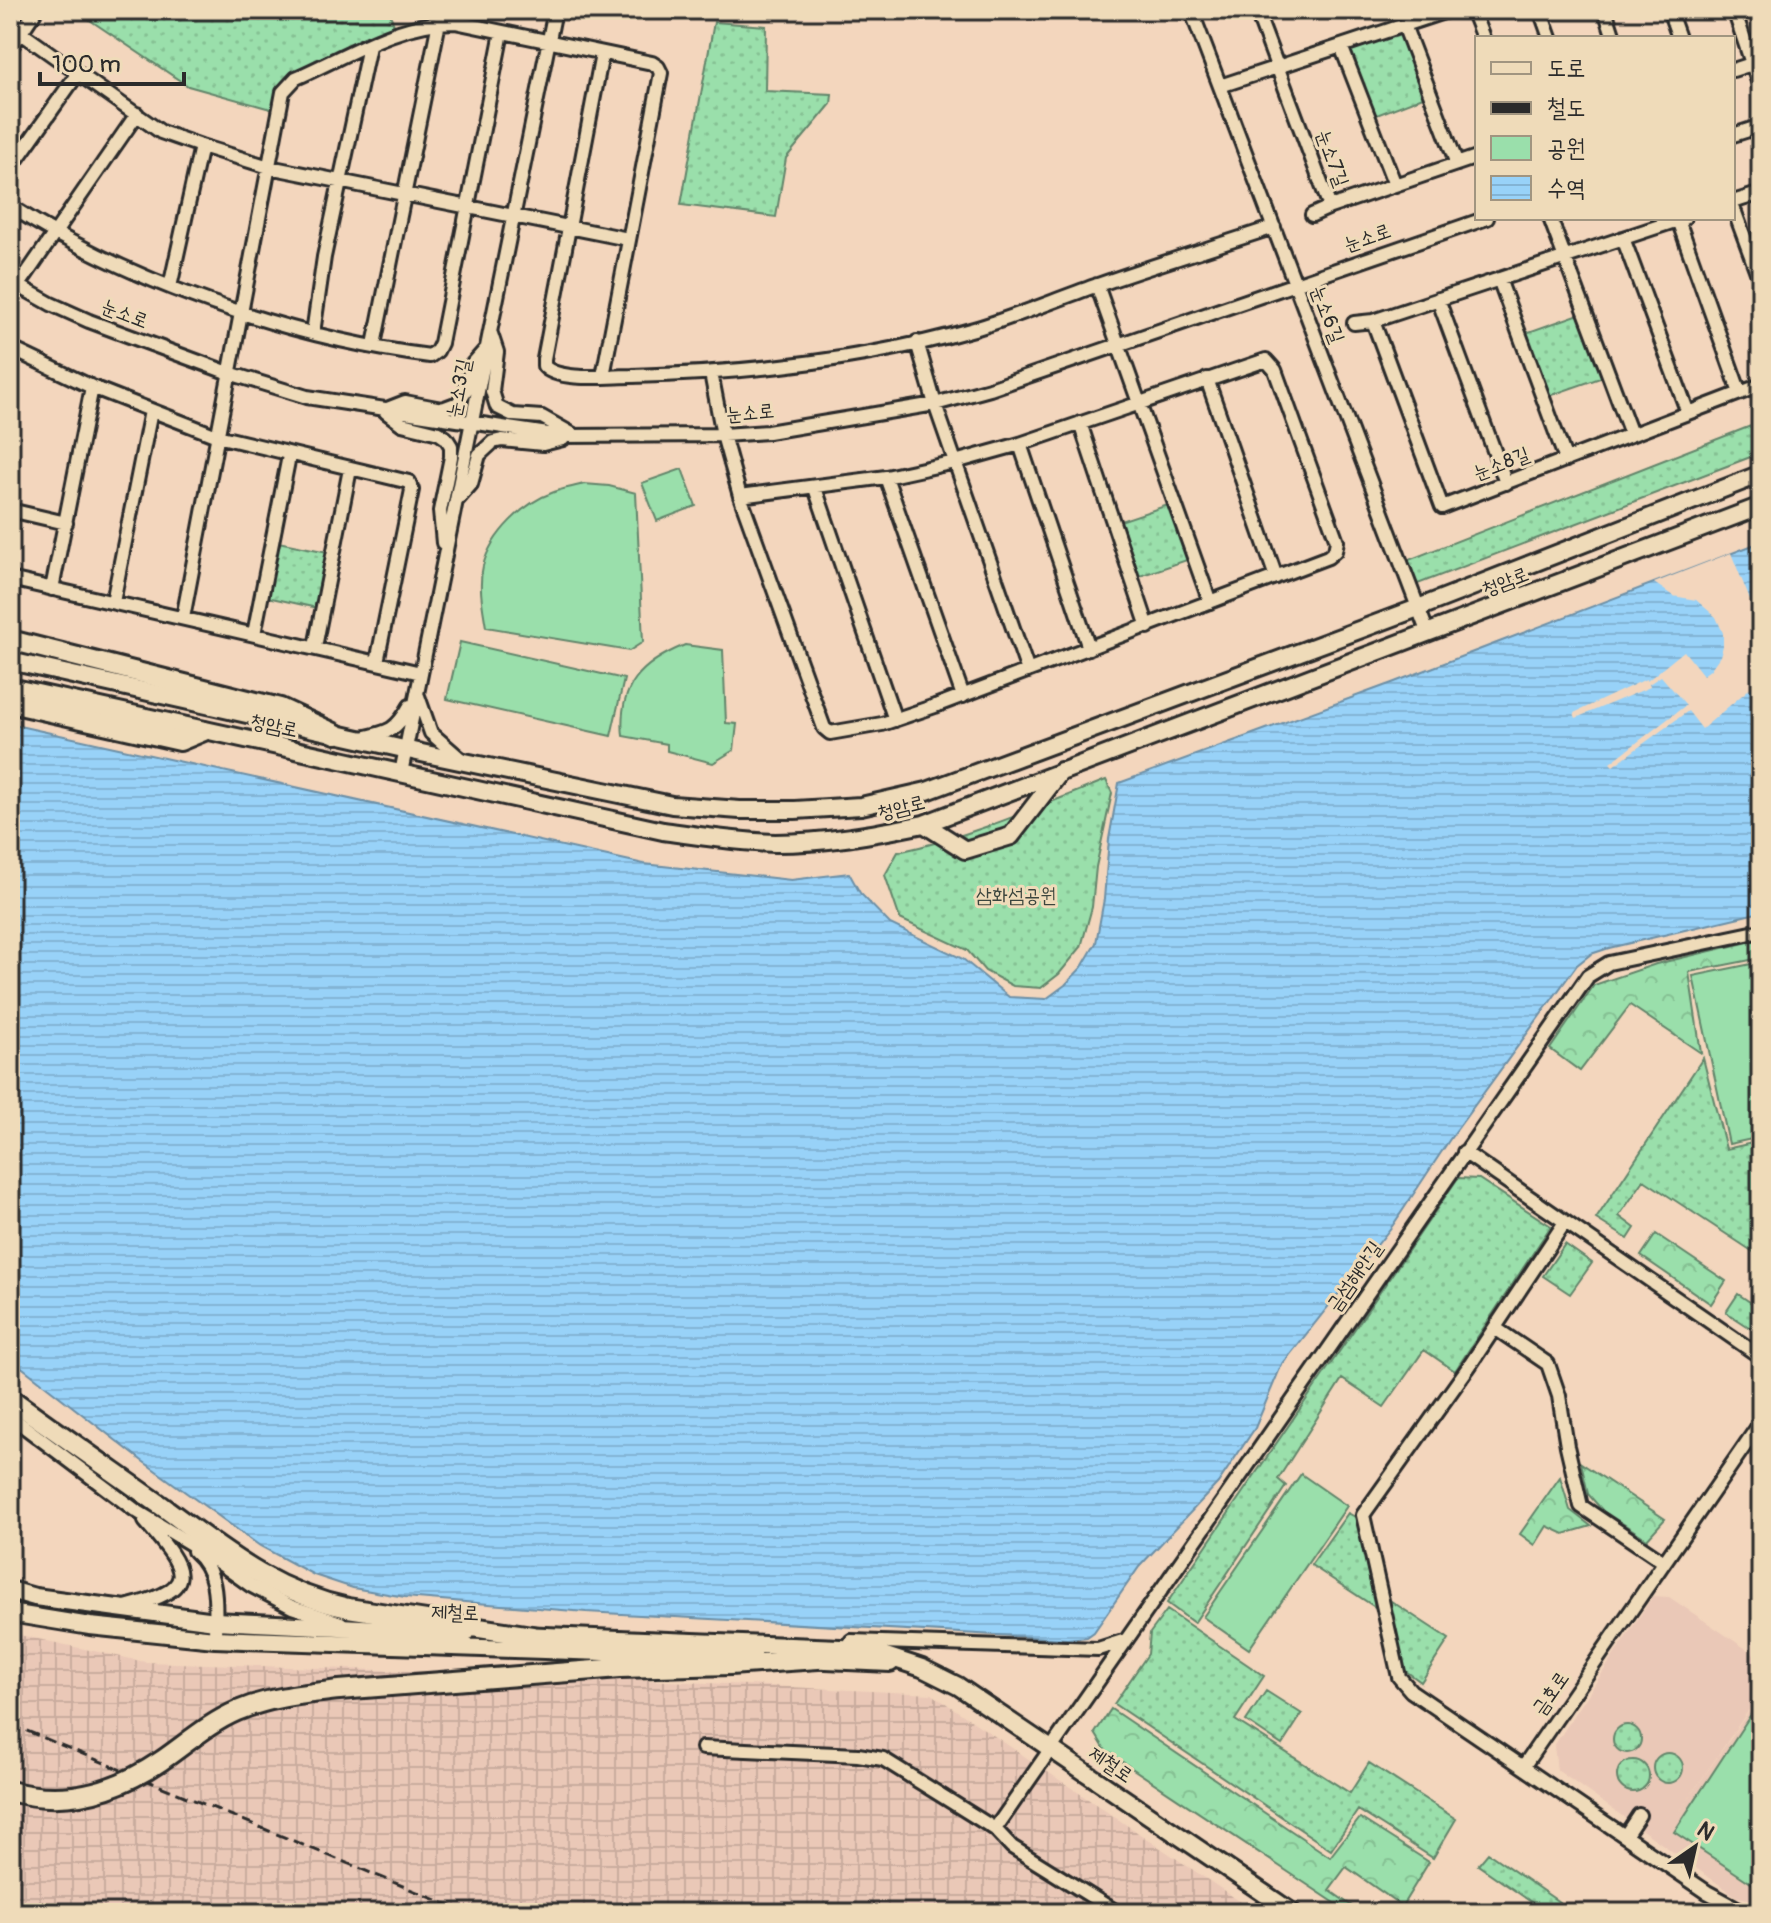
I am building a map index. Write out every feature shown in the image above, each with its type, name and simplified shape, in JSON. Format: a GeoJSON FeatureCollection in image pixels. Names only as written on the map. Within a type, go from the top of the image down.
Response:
{"type":"FeatureCollection","features":[{"type":"Feature","properties":{"kind":"highway"},"geometry":{"type":"LineString","coordinates":[[10,640],[280,708],[336,734]]}},
{"type":"Feature","properties":{"kind":"highway"},"geometry":{"type":"LineString","coordinates":[[10,703],[180,741],[204,731]]}},
{"type":"Feature","properties":{"kind":"highway"},"geometry":{"type":"LineString","coordinates":[[10,1398],[249,1570],[286,1589],[320,1602],[348,1608],[532,1636]]}},
{"type":"Feature","properties":{"kind":"highway"},"geometry":{"type":"LineString","coordinates":[[10,1791],[60,1798],[98,1792],[130,1780],[210,1725],[263,1701],[339,1690],[620,1668],[818,1659]]}},
{"type":"Feature","properties":{"kind":"main road","name":"청암로"},"geometry":{"type":"LineString","coordinates":[[10,661],[405,750],[672,805],[740,810],[861,806],[927,791],[1418,608],[1761,474]]}},
{"type":"Feature","properties":{"kind":"main road","name":"청암로"},"geometry":{"type":"LineString","coordinates":[[10,687],[663,831],[775,843],[824,841],[924,824],[1761,506]]}},
{"type":"Feature","properties":{"kind":"main road"},"geometry":{"type":"LineString","coordinates":[[924,824],[965,850],[1011,836],[1061,771]]}},
{"type":"Feature","properties":{"kind":"main road","name":"제철로"},"geometry":{"type":"LineString","coordinates":[[10,1590],[35,1597],[215,1621],[865,1649],[941,1676],[1293,1913]]}},
{"type":"Feature","properties":{"kind":"main road","name":"제철로"},"geometry":{"type":"LineString","coordinates":[[10,1613],[90,1626],[215,1639],[818,1659],[871,1664],[899,1662]]}},
{"type":"Feature","properties":{"kind":"street"},"geometry":{"type":"LineString","coordinates":[[10,49],[16,29],[36,10]]}},
{"type":"Feature","properties":{"kind":"street"},"geometry":{"type":"LineString","coordinates":[[553,13],[557,22],[564,10]]}},
{"type":"Feature","properties":{"kind":"street","name":"눈소6길"},"geometry":{"type":"LineString","coordinates":[[1191,10],[1427,631]]}},
{"type":"Feature","properties":{"kind":"street","name":"눈소7길"},"geometry":{"type":"LineString","coordinates":[[1256,10],[1330,207],[1475,158]]}},
{"type":"Feature","properties":{"kind":"street"},"geometry":{"type":"LineString","coordinates":[[1220,86],[1450,10]]}},
{"type":"Feature","properties":{"kind":"street"},"geometry":{"type":"LineString","coordinates":[[1472,10],[1482,36]]}},
{"type":"Feature","properties":{"kind":"street"},"geometry":{"type":"LineString","coordinates":[[1540,10],[1549,36]]}},
{"type":"Feature","properties":{"kind":"street"},"geometry":{"type":"LineString","coordinates":[[1605,10],[1613,36]]}},
{"type":"Feature","properties":{"kind":"street"},"geometry":{"type":"LineString","coordinates":[[1669,10],[1678,36]]}},
{"type":"Feature","properties":{"kind":"street"},"geometry":{"type":"LineString","coordinates":[[1734,10],[1756,62],[1761,90]]}},
{"type":"Feature","properties":{"kind":"street","name":"눈소3길"},"geometry":{"type":"LineString","coordinates":[[401,773],[553,13]]}},
{"type":"Feature","properties":{"kind":"street"},"geometry":{"type":"LineString","coordinates":[[374,345],[439,22]]}},
{"type":"Feature","properties":{"kind":"street"},"geometry":{"type":"LineString","coordinates":[[183,618],[283,92],[296,78],[416,25],[439,22],[455,22],[652,63],[661,73],[603,376]]}},
{"type":"Feature","properties":{"kind":"street"},"geometry":{"type":"LineString","coordinates":[[1404,25],[1457,164]]}},
{"type":"Feature","properties":{"kind":"street"},"geometry":{"type":"LineString","coordinates":[[16,29],[161,132],[201,146],[269,167],[628,239]]}},
{"type":"Feature","properties":{"kind":"street"},"geometry":{"type":"LineString","coordinates":[[10,206],[54,234],[170,287],[313,333],[430,356],[441,343],[502,32]]}},
{"type":"Feature","properties":{"kind":"street"},"geometry":{"type":"LineString","coordinates":[[313,333],[339,182],[369,46]]}},
{"type":"Feature","properties":{"kind":"street"},"geometry":{"type":"LineString","coordinates":[[1341,46],[1395,185]]}},
{"type":"Feature","properties":{"kind":"street"},"geometry":{"type":"LineString","coordinates":[[602,54],[544,366],[550,372],[603,376],[785,367],[917,342],[975,329],[1274,227]]}},
{"type":"Feature","properties":{"kind":"street"},"geometry":{"type":"LineString","coordinates":[[1735,69],[1756,62]]}},
{"type":"Feature","properties":{"kind":"street"},"geometry":{"type":"LineString","coordinates":[[10,169],[78,73]]}},
{"type":"Feature","properties":{"kind":"street"},"geometry":{"type":"LineString","coordinates":[[10,298],[14,283],[54,234],[137,114]]}},
{"type":"Feature","properties":{"kind":"street"},"geometry":{"type":"LineString","coordinates":[[1735,134],[1761,126]]}},
{"type":"Feature","properties":{"kind":"street"},"geometry":{"type":"LineString","coordinates":[[170,287],[201,146]]}},
{"type":"Feature","properties":{"kind":"street"},"geometry":{"type":"LineString","coordinates":[[1735,204],[1761,193]]}},
{"type":"Feature","properties":{"kind":"street"},"geometry":{"type":"LineString","coordinates":[[1312,215],[1330,207]]}},
{"type":"Feature","properties":{"kind":"street"},"geometry":{"type":"LineString","coordinates":[[1735,211],[1761,283]]}},
{"type":"Feature","properties":{"kind":"street","name":"눈소로"},"geometry":{"type":"LineString","coordinates":[[14,283],[89,321],[229,373],[307,397],[575,436],[723,435],[768,432],[935,404],[990,389],[1481,220]]}},
{"type":"Feature","properties":{"kind":"street"},"geometry":{"type":"LineString","coordinates":[[1551,220],[1631,434]]}},
{"type":"Feature","properties":{"kind":"street"},"geometry":{"type":"LineString","coordinates":[[1354,323],[1373,321],[1678,220]]}},
{"type":"Feature","properties":{"kind":"street"},"geometry":{"type":"LineString","coordinates":[[1681,220],[1740,393]]}},
{"type":"Feature","properties":{"kind":"street"},"geometry":{"type":"LineString","coordinates":[[1623,238],[1688,413]]}},
{"type":"Feature","properties":{"kind":"street"},"geometry":{"type":"LineString","coordinates":[[1499,279],[1566,460]]}},
{"type":"Feature","properties":{"kind":"street"},"geometry":{"type":"LineString","coordinates":[[1097,285],[1210,602]]}},
{"type":"Feature","properties":{"kind":"street"},"geometry":{"type":"LineString","coordinates":[[1438,299],[1506,483]]}},
{"type":"Feature","properties":{"kind":"street","name":"눈소8길"},"geometry":{"type":"LineString","coordinates":[[1373,321],[1442,507],[1761,385]]}},
{"type":"Feature","properties":{"kind":"street"},"geometry":{"type":"LineString","coordinates":[[490,331],[497,352],[492,391],[497,407],[513,415],[542,417],[575,436]]}},
{"type":"Feature","properties":{"kind":"street"},"geometry":{"type":"LineString","coordinates":[[917,342],[935,404],[1028,671]]}},
{"type":"Feature","properties":{"kind":"street"},"geometry":{"type":"LineString","coordinates":[[10,348],[92,387],[217,436],[289,456],[404,479],[412,490],[377,662]]}},
{"type":"Feature","properties":{"kind":"street"},"geometry":{"type":"LineString","coordinates":[[384,410],[405,402],[442,409],[458,403],[466,391],[471,366],[487,348]]}},
{"type":"Feature","properties":{"kind":"street"},"geometry":{"type":"LineString","coordinates":[[711,373],[723,435],[740,496],[824,728],[830,733],[895,720],[1148,627],[1328,557],[1335,551],[1337,541],[1272,364],[1266,360],[1020,444],[955,462],[886,477],[740,496]]}},
{"type":"Feature","properties":{"kind":"street"},"geometry":{"type":"LineString","coordinates":[[1207,379],[1276,577]]}},
{"type":"Feature","properties":{"kind":"street"},"geometry":{"type":"LineString","coordinates":[[52,589],[92,387]]}},
{"type":"Feature","properties":{"kind":"street"},"geometry":{"type":"LineString","coordinates":[[384,410],[402,424],[439,433],[451,446],[440,511],[445,556]]}},
{"type":"Feature","properties":{"kind":"street"},"geometry":{"type":"LineString","coordinates":[[113,602],[151,411]]}},
{"type":"Feature","properties":{"kind":"street"},"geometry":{"type":"LineString","coordinates":[[1080,423],[1148,627]]}},
{"type":"Feature","properties":{"kind":"street"},"geometry":{"type":"LineString","coordinates":[[455,503],[471,484],[479,455],[493,442],[543,444],[575,436]]}},
{"type":"Feature","properties":{"kind":"street"},"geometry":{"type":"LineString","coordinates":[[1020,444],[1089,648]]}},
{"type":"Feature","properties":{"kind":"street"},"geometry":{"type":"LineString","coordinates":[[254,634],[289,456]]}},
{"type":"Feature","properties":{"kind":"street"},"geometry":{"type":"LineString","coordinates":[[315,647],[350,469]]}},
{"type":"Feature","properties":{"kind":"street"},"geometry":{"type":"LineString","coordinates":[[886,477],[963,696]]}},
{"type":"Feature","properties":{"kind":"street"},"geometry":{"type":"LineString","coordinates":[[815,488],[895,720]]}},
{"type":"Feature","properties":{"kind":"street"},"geometry":{"type":"LineString","coordinates":[[10,510],[66,523]]}},
{"type":"Feature","properties":{"kind":"street"},"geometry":{"type":"LineString","coordinates":[[10,579],[421,673]]}},
{"type":"Feature","properties":{"kind":"street"},"geometry":{"type":"LineString","coordinates":[[417,693],[431,733],[464,762]]}},
{"type":"Feature","properties":{"kind":"street"},"geometry":{"type":"LineString","coordinates":[[358,739],[387,732],[399,725],[417,693]]}},
{"type":"Feature","properties":{"kind":"street","name":"금섬해안길"},"geometry":{"type":"LineString","coordinates":[[995,1829],[1588,976],[1609,963],[1761,931]]}},
{"type":"Feature","properties":{"kind":"street"},"geometry":{"type":"LineString","coordinates":[[1464,1152],[1761,1357]]}},
{"type":"Feature","properties":{"kind":"street"},"geometry":{"type":"LineString","coordinates":[[1565,1222],[1495,1328],[1363,1515],[1399,1677],[1411,1691],[1707,1892],[1746,1913]]}},
{"type":"Feature","properties":{"kind":"street"},"geometry":{"type":"LineString","coordinates":[[1495,1328],[1548,1364],[1559,1396],[1581,1506],[1664,1562]]}},
{"type":"Feature","properties":{"kind":"street"},"geometry":{"type":"LineString","coordinates":[[10,1416],[135,1510],[274,1599],[313,1615],[363,1629]]}},
{"type":"Feature","properties":{"kind":"street","name":"금호로"},"geometry":{"type":"LineString","coordinates":[[1523,1767],[1761,1422]]}},
{"type":"Feature","properties":{"kind":"street"},"geometry":{"type":"LineString","coordinates":[[100,1606],[121,1608],[163,1597],[179,1580],[180,1568],[174,1557],[135,1510]]}},
{"type":"Feature","properties":{"kind":"street"},"geometry":{"type":"LineString","coordinates":[[179,1539],[202,1558],[210,1572],[215,1587],[215,1639]]}},
{"type":"Feature","properties":{"kind":"street"},"geometry":{"type":"LineString","coordinates":[[782,1646],[850,1641],[1098,1649],[1126,1640]]}},
{"type":"Feature","properties":{"kind":"street"},"geometry":{"type":"LineString","coordinates":[[703,1748],[858,1755],[883,1759],[995,1829],[1012,1847],[1118,1913]]}},
{"type":"Feature","properties":{"kind":"street"},"geometry":{"type":"LineString","coordinates":[[1625,1836],[1639,1815]]}},
{"type":"Feature","properties":{"kind":"shaded area"},"geometry":{"type":"Polygon","coordinates":[[[1653,1596],[1669,1597],[1761,1659],[1761,1692],[1676,1817],[1761,1694],[1761,1901],[1737,1897],[1557,1770],[1554,1746],[1653,1596]]]}},
{"type":"Feature","properties":{"kind":"shaded area"},"geometry":{"type":"Polygon","coordinates":[[[10,1633],[145,1662],[586,1677],[932,1694],[1257,1913],[10,1913],[10,1633]]]}},
{"type":"Feature","properties":{"kind":"green space"},"geometry":{"type":"Polygon","coordinates":[[[75,10],[393,10],[390,14],[394,25],[289,77],[279,87],[274,110],[188,86],[75,10]]]}},
{"type":"Feature","properties":{"kind":"green space"},"geometry":{"type":"Polygon","coordinates":[[[714,22],[766,26],[765,91],[832,94],[831,104],[786,158],[776,217],[681,205],[714,22]]]}},
{"type":"Feature","properties":{"kind":"green space"},"geometry":{"type":"Polygon","coordinates":[[[1404,25],[1431,94],[1369,118],[1341,46],[1404,25]]]}},
{"type":"Feature","properties":{"kind":"green space"},"geometry":{"type":"Polygon","coordinates":[[[1585,312],[1609,375],[1543,398],[1520,335],[1585,312]]]}},
{"type":"Feature","properties":{"kind":"green space"},"geometry":{"type":"Polygon","coordinates":[[[1761,422],[1761,453],[1410,587],[1401,563],[1761,422]]]}},
{"type":"Feature","properties":{"kind":"green space"},"geometry":{"type":"Polygon","coordinates":[[[682,469],[696,506],[657,521],[642,483],[682,469]]]}},
{"type":"Feature","properties":{"kind":"green space"},"geometry":{"type":"Polygon","coordinates":[[[584,484],[636,493],[643,642],[629,651],[486,627],[481,581],[483,566],[493,542],[510,521],[531,504],[557,491],[584,484]]]}},
{"type":"Feature","properties":{"kind":"green space"},"geometry":{"type":"Polygon","coordinates":[[[1171,504],[1190,559],[1140,576],[1120,521],[1171,504]]]}},
{"type":"Feature","properties":{"kind":"green space"},"geometry":{"type":"Polygon","coordinates":[[[278,542],[328,552],[317,608],[267,597],[278,542]]]}},
{"type":"Feature","properties":{"kind":"green space"},"geometry":{"type":"Polygon","coordinates":[[[460,642],[624,679],[611,736],[447,699],[460,642]]]}},
{"type":"Feature","properties":{"kind":"green space"},"geometry":{"type":"Polygon","coordinates":[[[685,645],[723,650],[726,723],[737,724],[734,750],[713,763],[667,751],[667,744],[623,736],[624,703],[636,678],[656,660],[685,645]]]}},
{"type":"Feature","properties":{"kind":"green space","name":"삼화섬공원"},"geometry":{"type":"Polygon","coordinates":[[[1106,780],[1112,793],[1096,867],[1092,907],[1081,947],[1059,974],[1041,988],[1013,986],[985,971],[967,950],[900,919],[885,875],[898,852],[978,830],[1106,780]]]}},
{"type":"Feature","properties":{"kind":"green space"},"geometry":{"type":"Polygon","coordinates":[[[1761,939],[1761,958],[1689,972],[1701,1053],[1630,1005],[1580,1071],[1550,1049],[1594,985],[1656,964],[1761,939]]]}},
{"type":"Feature","properties":{"kind":"green space"},"geometry":{"type":"Polygon","coordinates":[[[1761,962],[1761,1137],[1729,1144],[1693,976],[1761,962]]]}},
{"type":"Feature","properties":{"kind":"green space"},"geometry":{"type":"Polygon","coordinates":[[[1703,1058],[1726,1149],[1761,1141],[1761,1257],[1644,1180],[1619,1216],[1635,1228],[1628,1239],[1596,1219],[1703,1058]]]}},
{"type":"Feature","properties":{"kind":"green space"},"geometry":{"type":"Polygon","coordinates":[[[1458,1178],[1479,1179],[1551,1226],[1455,1371],[1424,1350],[1384,1407],[1342,1379],[1278,1479],[1286,1486],[1194,1623],[1167,1603],[1458,1178]]]}},
{"type":"Feature","properties":{"kind":"green space"},"geometry":{"type":"Polygon","coordinates":[[[1656,1234],[1726,1281],[1711,1304],[1641,1256],[1656,1234]]]}},
{"type":"Feature","properties":{"kind":"green space"},"geometry":{"type":"Polygon","coordinates":[[[1565,1244],[1592,1263],[1570,1294],[1543,1276],[1565,1244]]]}},
{"type":"Feature","properties":{"kind":"green space"},"geometry":{"type":"Polygon","coordinates":[[[1738,1294],[1756,1306],[1761,1300],[1761,1335],[1726,1312],[1738,1294]]]}},
{"type":"Feature","properties":{"kind":"green space"},"geometry":{"type":"Polygon","coordinates":[[[1581,1463],[1665,1519],[1647,1539],[1603,1511],[1588,1494],[1581,1463]]]}},
{"type":"Feature","properties":{"kind":"green space"},"geometry":{"type":"Polygon","coordinates":[[[1301,1474],[1347,1506],[1249,1649],[1203,1617],[1301,1474]]]}},
{"type":"Feature","properties":{"kind":"green space"},"geometry":{"type":"Polygon","coordinates":[[[1560,1477],[1570,1510],[1591,1526],[1564,1534],[1547,1526],[1535,1545],[1520,1534],[1560,1477]]]}},
{"type":"Feature","properties":{"kind":"green space"},"geometry":{"type":"Polygon","coordinates":[[[1348,1513],[1357,1518],[1375,1607],[1311,1565],[1348,1513]]]}},
{"type":"Feature","properties":{"kind":"green space"},"geometry":{"type":"Polygon","coordinates":[[[1388,1599],[1449,1639],[1421,1682],[1403,1669],[1388,1599]]]}},
{"type":"Feature","properties":{"kind":"green space"},"geometry":{"type":"Polygon","coordinates":[[[1167,1610],[1264,1676],[1235,1720],[1350,1793],[1369,1763],[1456,1819],[1433,1858],[1358,1810],[1331,1850],[1114,1704],[1148,1654],[1150,1633],[1167,1610]]]}},
{"type":"Feature","properties":{"kind":"green space"},"geometry":{"type":"Polygon","coordinates":[[[1266,1691],[1302,1714],[1282,1745],[1246,1721],[1266,1691]]]}},
{"type":"Feature","properties":{"kind":"green space"},"geometry":{"type":"Polygon","coordinates":[[[1761,1699],[1761,1882],[1757,1887],[1674,1832],[1761,1699]]]}},
{"type":"Feature","properties":{"kind":"green space"},"geometry":{"type":"Polygon","coordinates":[[[1111,1709],[1330,1857],[1360,1818],[1429,1862],[1402,1906],[1346,1867],[1329,1890],[1362,1913],[1350,1913],[1106,1751],[1095,1733],[1111,1709]]]}},
{"type":"Feature","properties":{"kind":"green space"},"geometry":{"type":"Polygon","coordinates":[[[1627,1725],[1637,1729],[1641,1739],[1637,1749],[1627,1753],[1617,1749],[1613,1739],[1617,1729],[1627,1725]]]}},
{"type":"Feature","properties":{"kind":"green space"},"geometry":{"type":"Polygon","coordinates":[[[1668,1753],[1678,1758],[1683,1768],[1678,1778],[1668,1783],[1658,1778],[1653,1768],[1658,1758],[1668,1753]]]}},
{"type":"Feature","properties":{"kind":"green space"},"geometry":{"type":"Polygon","coordinates":[[[1633,1760],[1644,1765],[1649,1776],[1644,1787],[1633,1792],[1622,1787],[1617,1776],[1622,1765],[1633,1760]]]}},
{"type":"Feature","properties":{"kind":"green space"},"geometry":{"type":"Polygon","coordinates":[[[1488,1853],[1559,1902],[1552,1913],[1547,1913],[1478,1865],[1488,1853]]]}},
{"type":"Feature","properties":{"kind":"water"},"geometry":{"type":"Polygon","coordinates":[[[1761,542],[1761,912],[1609,948],[1591,954],[1577,965],[1450,1139],[1393,1225],[1281,1366],[1255,1428],[1218,1483],[1139,1567],[1094,1632],[1087,1637],[1067,1639],[586,1612],[405,1597],[353,1588],[314,1575],[260,1546],[141,1460],[10,1358],[10,724],[644,864],[791,880],[849,873],[860,893],[890,924],[963,959],[1009,997],[1046,999],[1082,967],[1096,943],[1119,783],[1761,542]]]}},
{"type":"Feature","properties":{"kind":"pier"},"geometry":{"type":"Polygon","coordinates":[[[1731,553],[1761,627],[1761,679],[1702,729],[1688,711],[1613,766],[1610,763],[1686,705],[1661,676],[1649,684],[1650,687],[1576,718],[1574,713],[1647,681],[1684,651],[1703,675],[1710,670],[1723,646],[1723,633],[1716,617],[1696,600],[1673,596],[1654,583],[1731,553]]]}},
{"type":"Feature","properties":{"kind":"railway"},"geometry":{"type":"LineString","coordinates":[[10,1724],[468,1913]]}}]}
